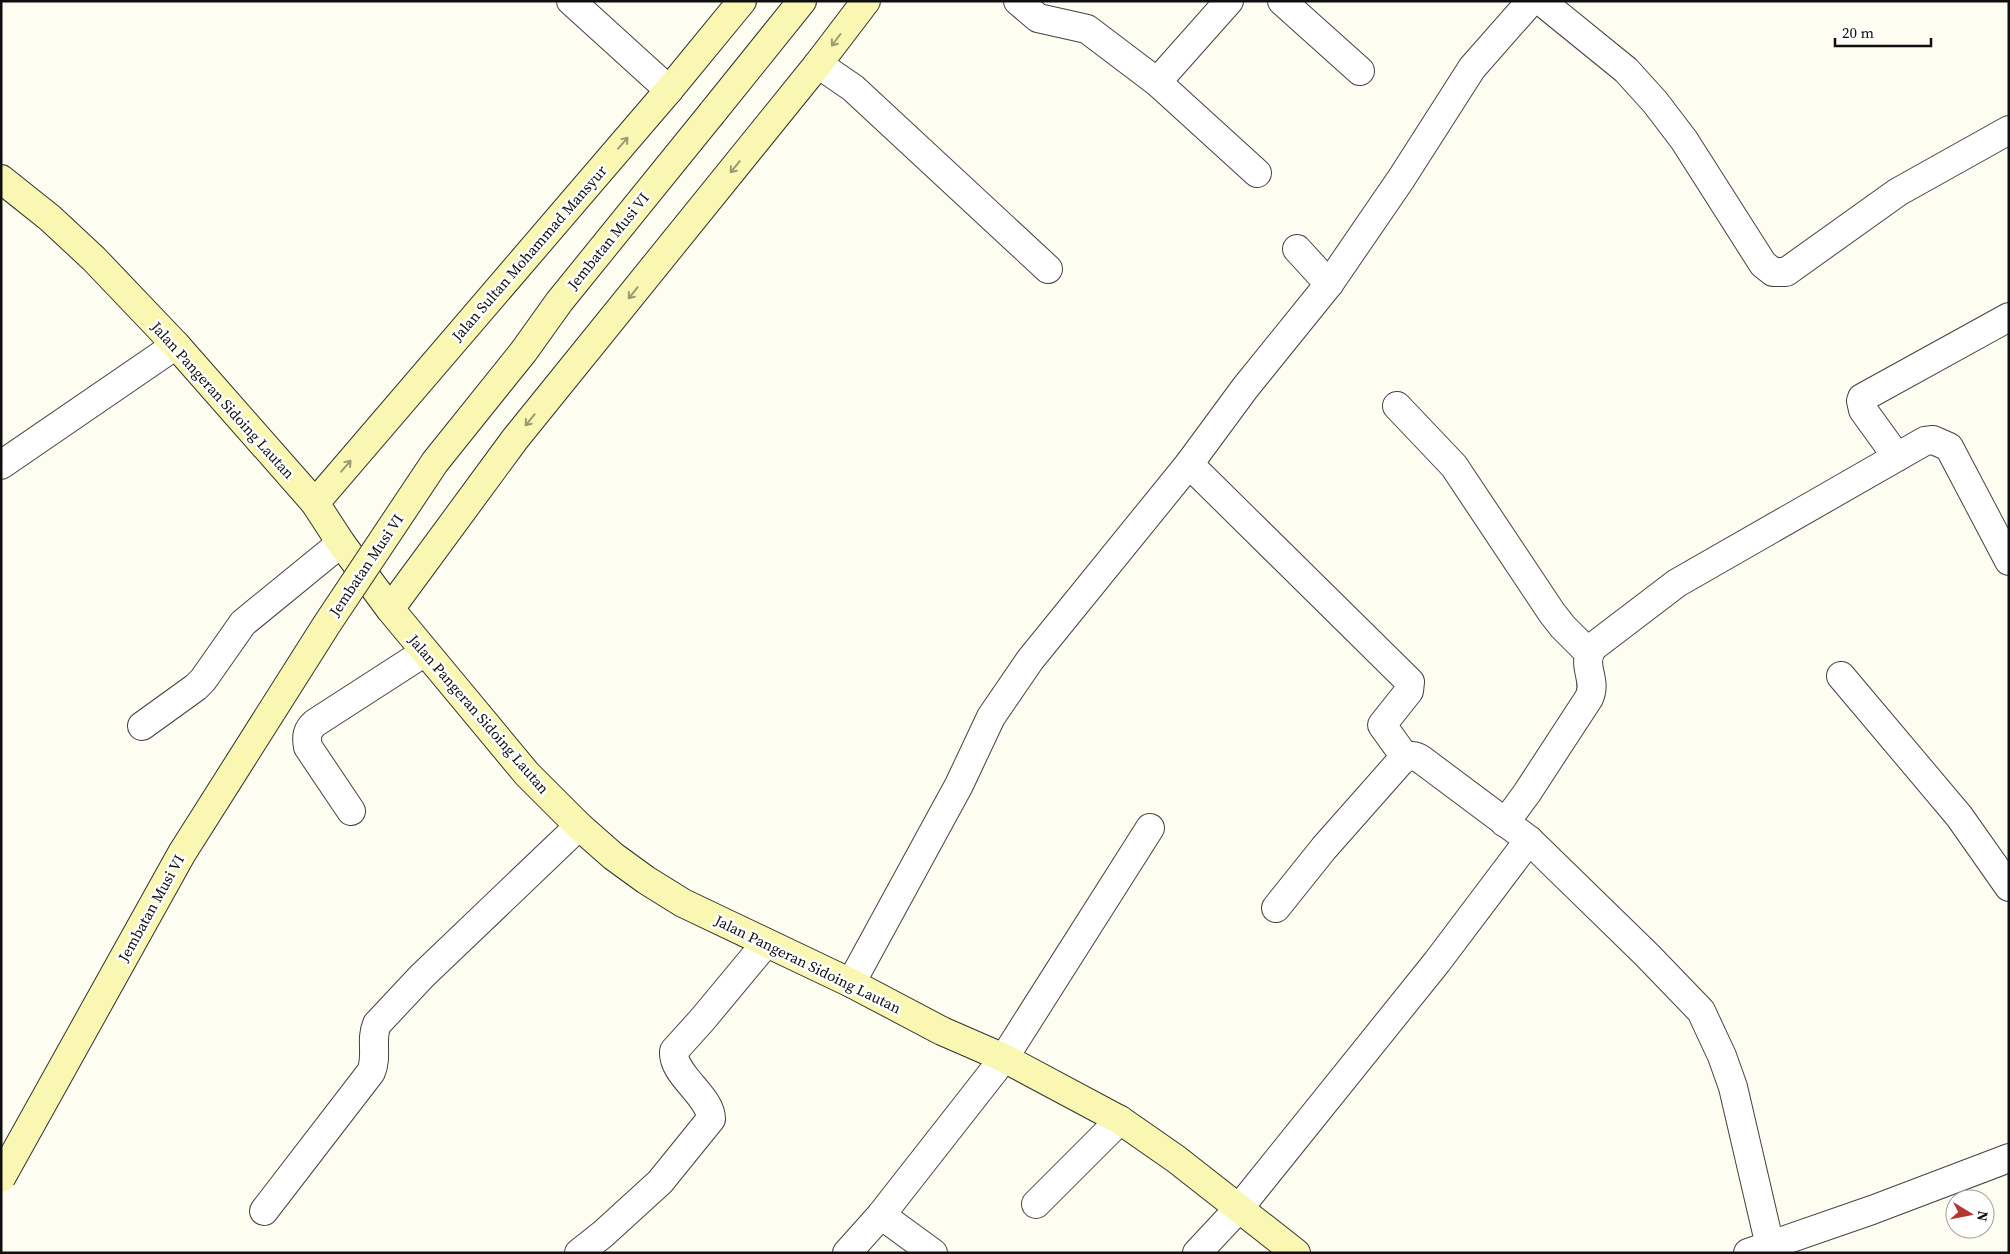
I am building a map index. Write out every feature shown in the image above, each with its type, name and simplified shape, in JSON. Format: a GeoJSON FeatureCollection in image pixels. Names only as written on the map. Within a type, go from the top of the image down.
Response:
{"type":"FeatureCollection","features":[{"type":"Feature","properties":{"kind":"street"},"geometry":{"type":"LineString","coordinates":[[571,1],[669,90]]}},
{"type":"Feature","properties":{"kind":"street","name":"Jembatan Musi VI"},"geometry":{"type":"LineString","coordinates":[[1,1178],[182,853],[327,624],[435,462],[524,351],[559,302],[802,1]]}},
{"type":"Feature","properties":{"kind":"street"},"geometry":{"type":"LineString","coordinates":[[390,609],[515,439],[818,64],[866,1]]}},
{"type":"Feature","properties":{"kind":"street"},"geometry":{"type":"LineString","coordinates":[[1018,1],[1038,18],[1087,29],[1157,82],[1257,174]]}},
{"type":"Feature","properties":{"kind":"street"},"geometry":{"type":"LineString","coordinates":[[1157,82],[1229,1]]}},
{"type":"Feature","properties":{"kind":"street"},"geometry":{"type":"LineString","coordinates":[[1282,1],[1360,71]]}},
{"type":"Feature","properties":{"kind":"street"},"geometry":{"type":"LineString","coordinates":[[851,983],[959,785],[991,717],[1030,660],[1189,464],[1245,388],[1329,284],[1472,68],[1531,1]]}},
{"type":"Feature","properties":{"kind":"street"},"geometry":{"type":"LineString","coordinates":[[1541,1],[1626,70],[1655,102],[1684,140],[1763,264],[1773,272],[1786,272],[1898,192],[2009,130]]}},
{"type":"Feature","properties":{"kind":"street","name":"Jalan Sultan Mohammad Mansyur"},"geometry":{"type":"LineString","coordinates":[[315,503],[669,90],[738,3]]}},
{"type":"Feature","properties":{"kind":"street"},"geometry":{"type":"LineString","coordinates":[[818,64],[852,88],[1048,269]]}},
{"type":"Feature","properties":{"kind":"street","name":"Jalan Pangeran Sidoing Lautan"},"geometry":{"type":"LineString","coordinates":[[1,179],[50,218],[94,259],[176,345],[315,503],[341,543],[390,609],[527,774],[579,826],[613,856],[646,880],[683,903],[851,983],[942,1030],[1004,1058],[1120,1120],[1176,1159],[1296,1253]]}},
{"type":"Feature","properties":{"kind":"street"},"geometry":{"type":"LineString","coordinates":[[1296,249],[1329,284]]}},
{"type":"Feature","properties":{"kind":"street"},"geometry":{"type":"LineString","coordinates":[[1896,457],[1863,410],[1862,398],[2009,317]]}},
{"type":"Feature","properties":{"kind":"street"},"geometry":{"type":"LineString","coordinates":[[1,465],[176,345]]}},
{"type":"Feature","properties":{"kind":"street"},"geometry":{"type":"LineString","coordinates":[[1397,406],[1454,466],[1552,612],[1563,627],[1589,653]]}},
{"type":"Feature","properties":{"kind":"street"},"geometry":{"type":"LineString","coordinates":[[1505,823],[1527,793],[1589,698],[1592,685],[1587,662],[1593,646],[1677,583],[1926,441],[1933,440],[1949,447],[2009,561]]}},
{"type":"Feature","properties":{"kind":"street"},"geometry":{"type":"LineString","coordinates":[[1189,464],[1410,682],[1409,691],[1382,725],[1405,757]]}},
{"type":"Feature","properties":{"kind":"street"},"geometry":{"type":"LineString","coordinates":[[142,726],[196,687],[243,624],[341,543]]}},
{"type":"Feature","properties":{"kind":"street"},"geometry":{"type":"LineString","coordinates":[[350,810],[308,747],[306,738],[308,730],[315,723],[425,652]]}},
{"type":"Feature","properties":{"kind":"street"},"geometry":{"type":"LineString","coordinates":[[1841,676],[1959,816],[2009,887]]}},
{"type":"Feature","properties":{"kind":"street"},"geometry":{"type":"LineString","coordinates":[[1276,908],[1324,848],[1405,757],[1417,756],[1529,840],[1647,954],[1700,1012],[1722,1056],[1733,1087],[1759,1250],[2009,1158]]}},
{"type":"Feature","properties":{"kind":"street"},"geometry":{"type":"LineString","coordinates":[[264,1211],[371,1072],[375,1056],[373,1033],[376,1024],[422,976],[579,826]]}},
{"type":"Feature","properties":{"kind":"street"},"geometry":{"type":"LineString","coordinates":[[847,1253],[881,1215],[1004,1058],[1150,828]]}},
{"type":"Feature","properties":{"kind":"street"},"geometry":{"type":"LineString","coordinates":[[1198,1253],[1240,1208],[1437,962],[1529,840]]}},
{"type":"Feature","properties":{"kind":"street"},"geometry":{"type":"LineString","coordinates":[[579,1253],[603,1234],[660,1182],[711,1119],[711,1113],[680,1070],[674,1052],[766,943]]}},
{"type":"Feature","properties":{"kind":"street"},"geometry":{"type":"LineString","coordinates":[[1036,1204],[1120,1120]]}},
{"type":"Feature","properties":{"kind":"street"},"geometry":{"type":"LineString","coordinates":[[881,1215],[933,1253]]}}]}
